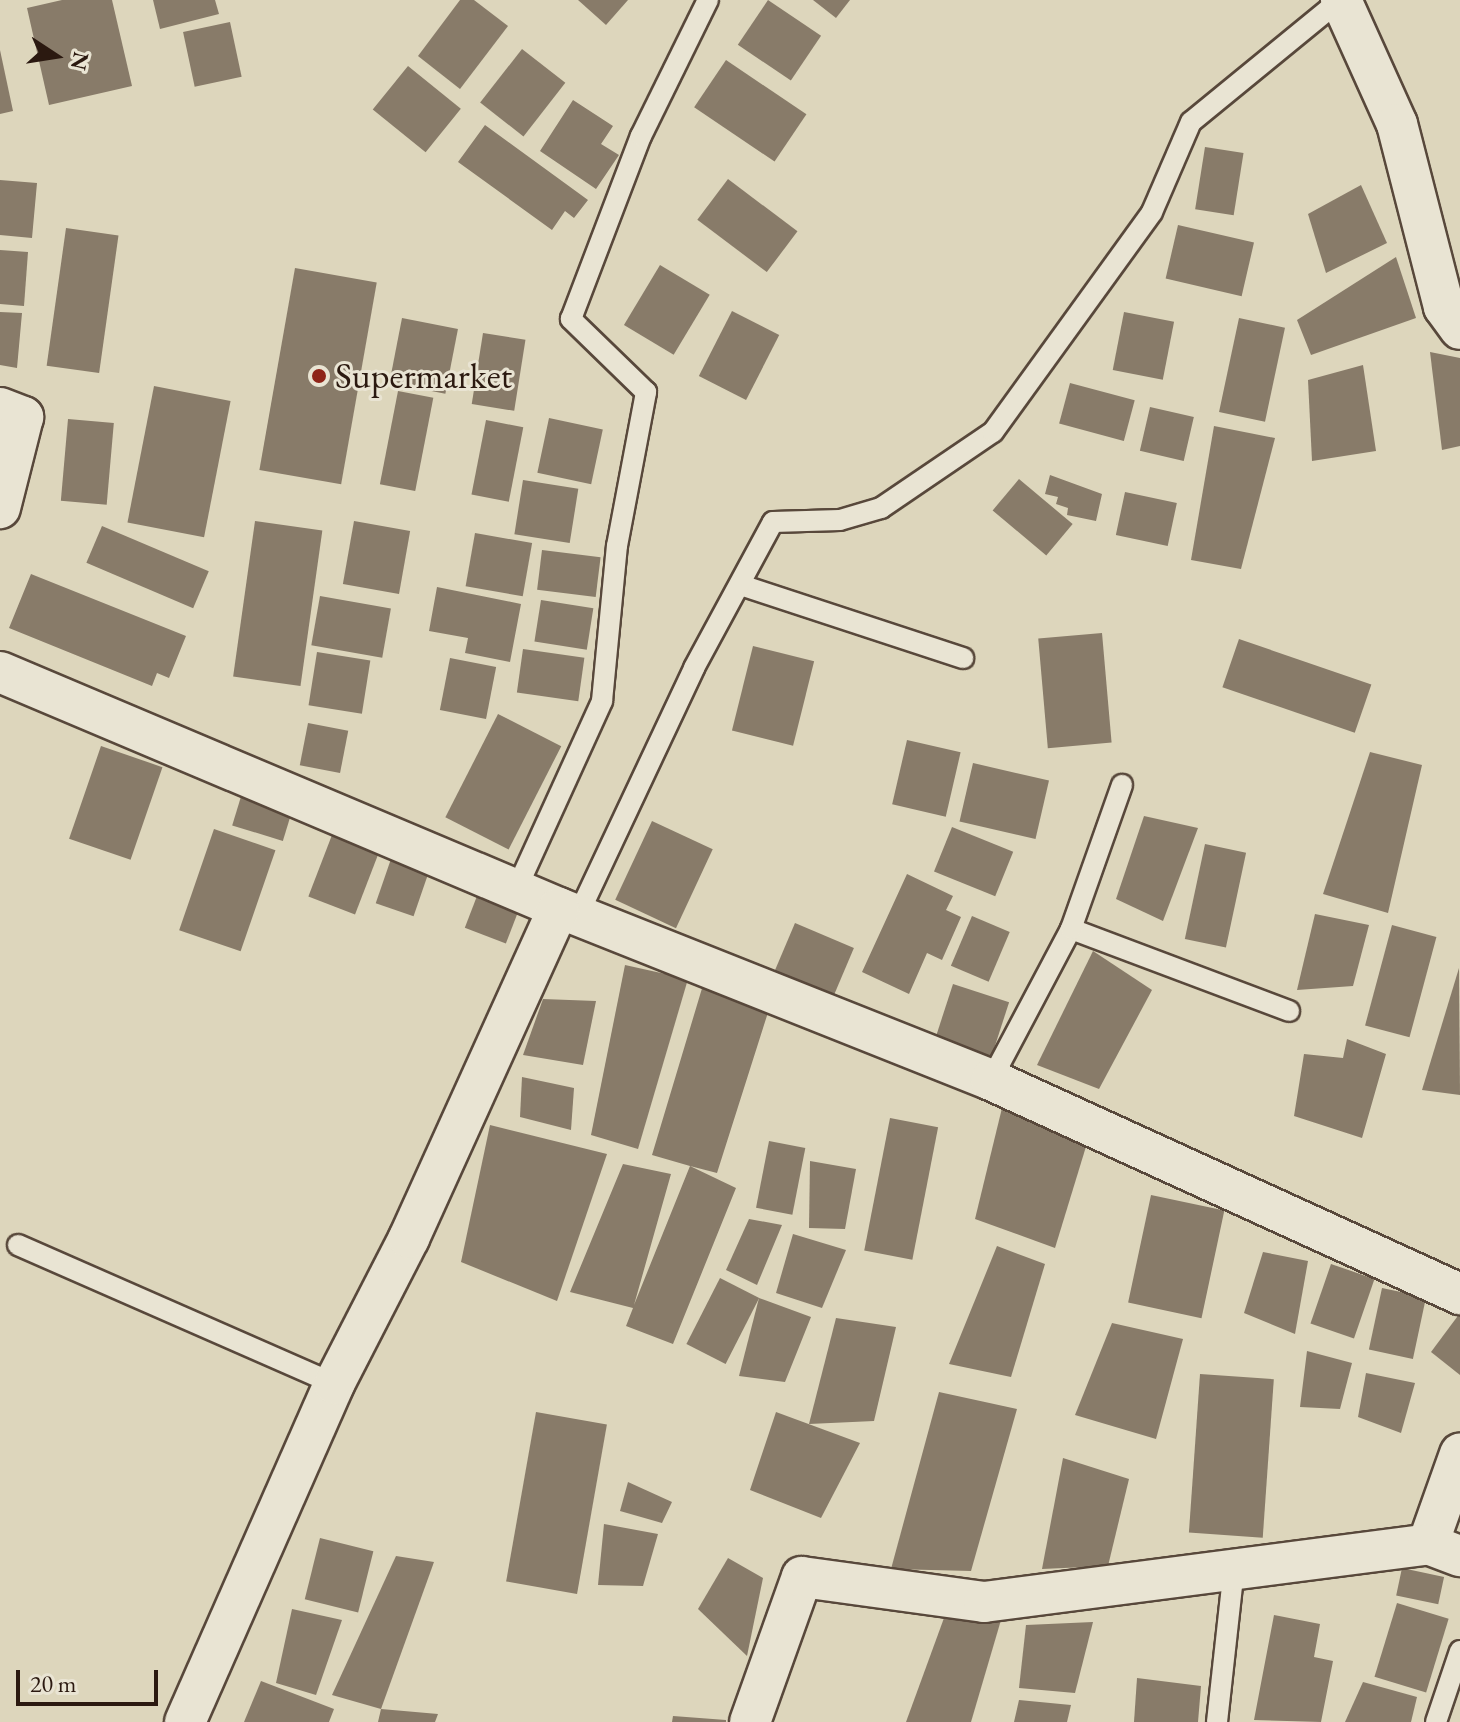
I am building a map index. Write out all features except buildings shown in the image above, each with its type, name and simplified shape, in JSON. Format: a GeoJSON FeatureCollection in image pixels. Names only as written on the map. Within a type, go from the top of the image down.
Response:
{"type":"FeatureCollection","features":[{"type":"Feature","properties":{"kind":"street"},"geometry":{"type":"LineString","coordinates":[[1340,0],[1397,124],[1444,307],[1460,329]]}},
{"type":"Feature","properties":{"kind":"street"},"geometry":{"type":"LineString","coordinates":[[0,408],[23,417],[0,508]]}},
{"type":"Feature","properties":{"kind":"street"},"geometry":{"type":"LineString","coordinates":[[0,672],[569,912],[991,1080],[1460,1294]]}},
{"type":"Feature","properties":{"kind":"street"},"geometry":{"type":"LineString","coordinates":[[185,1722],[334,1384],[569,912]]}},
{"type":"Feature","properties":{"kind":"street"},"geometry":{"type":"LineString","coordinates":[[750,1722],[802,1577],[984,1602],[1234,1567],[1444,1550],[1460,1454]]}},
{"type":"Feature","properties":{"kind":"lane"},"geometry":{"type":"LineString","coordinates":[[516,890],[602,701],[617,546],[646,392],[571,319],[641,136],[708,0]]}},
{"type":"Feature","properties":{"kind":"lane"},"geometry":{"type":"LineString","coordinates":[[569,912],[773,522],[840,520],[881,508],[993,432],[1152,212],[1191,122],[1340,0]]}},
{"type":"Feature","properties":{"kind":"lane"},"geometry":{"type":"LineString","coordinates":[[741,585],[963,658]]}},
{"type":"Feature","properties":{"kind":"lane"},"geometry":{"type":"LineString","coordinates":[[991,1080],[1071,929],[1122,785]]}},
{"type":"Feature","properties":{"kind":"lane"},"geometry":{"type":"LineString","coordinates":[[1071,929],[1289,1011]]}},
{"type":"Feature","properties":{"kind":"lane"},"geometry":{"type":"LineString","coordinates":[[18,1245],[334,1384]]}},
{"type":"Feature","properties":{"kind":"lane"},"geometry":{"type":"LineString","coordinates":[[1217,1722],[1234,1567]]}},
{"type":"Feature","properties":{"kind":"lane"},"geometry":{"type":"LineString","coordinates":[[1436,1722],[1460,1651]]}},
{"type":"Feature","properties":{"kind":"place","name":"Supermarket"},"geometry":{"type":"Point","coordinates":[319,376]}}]}
